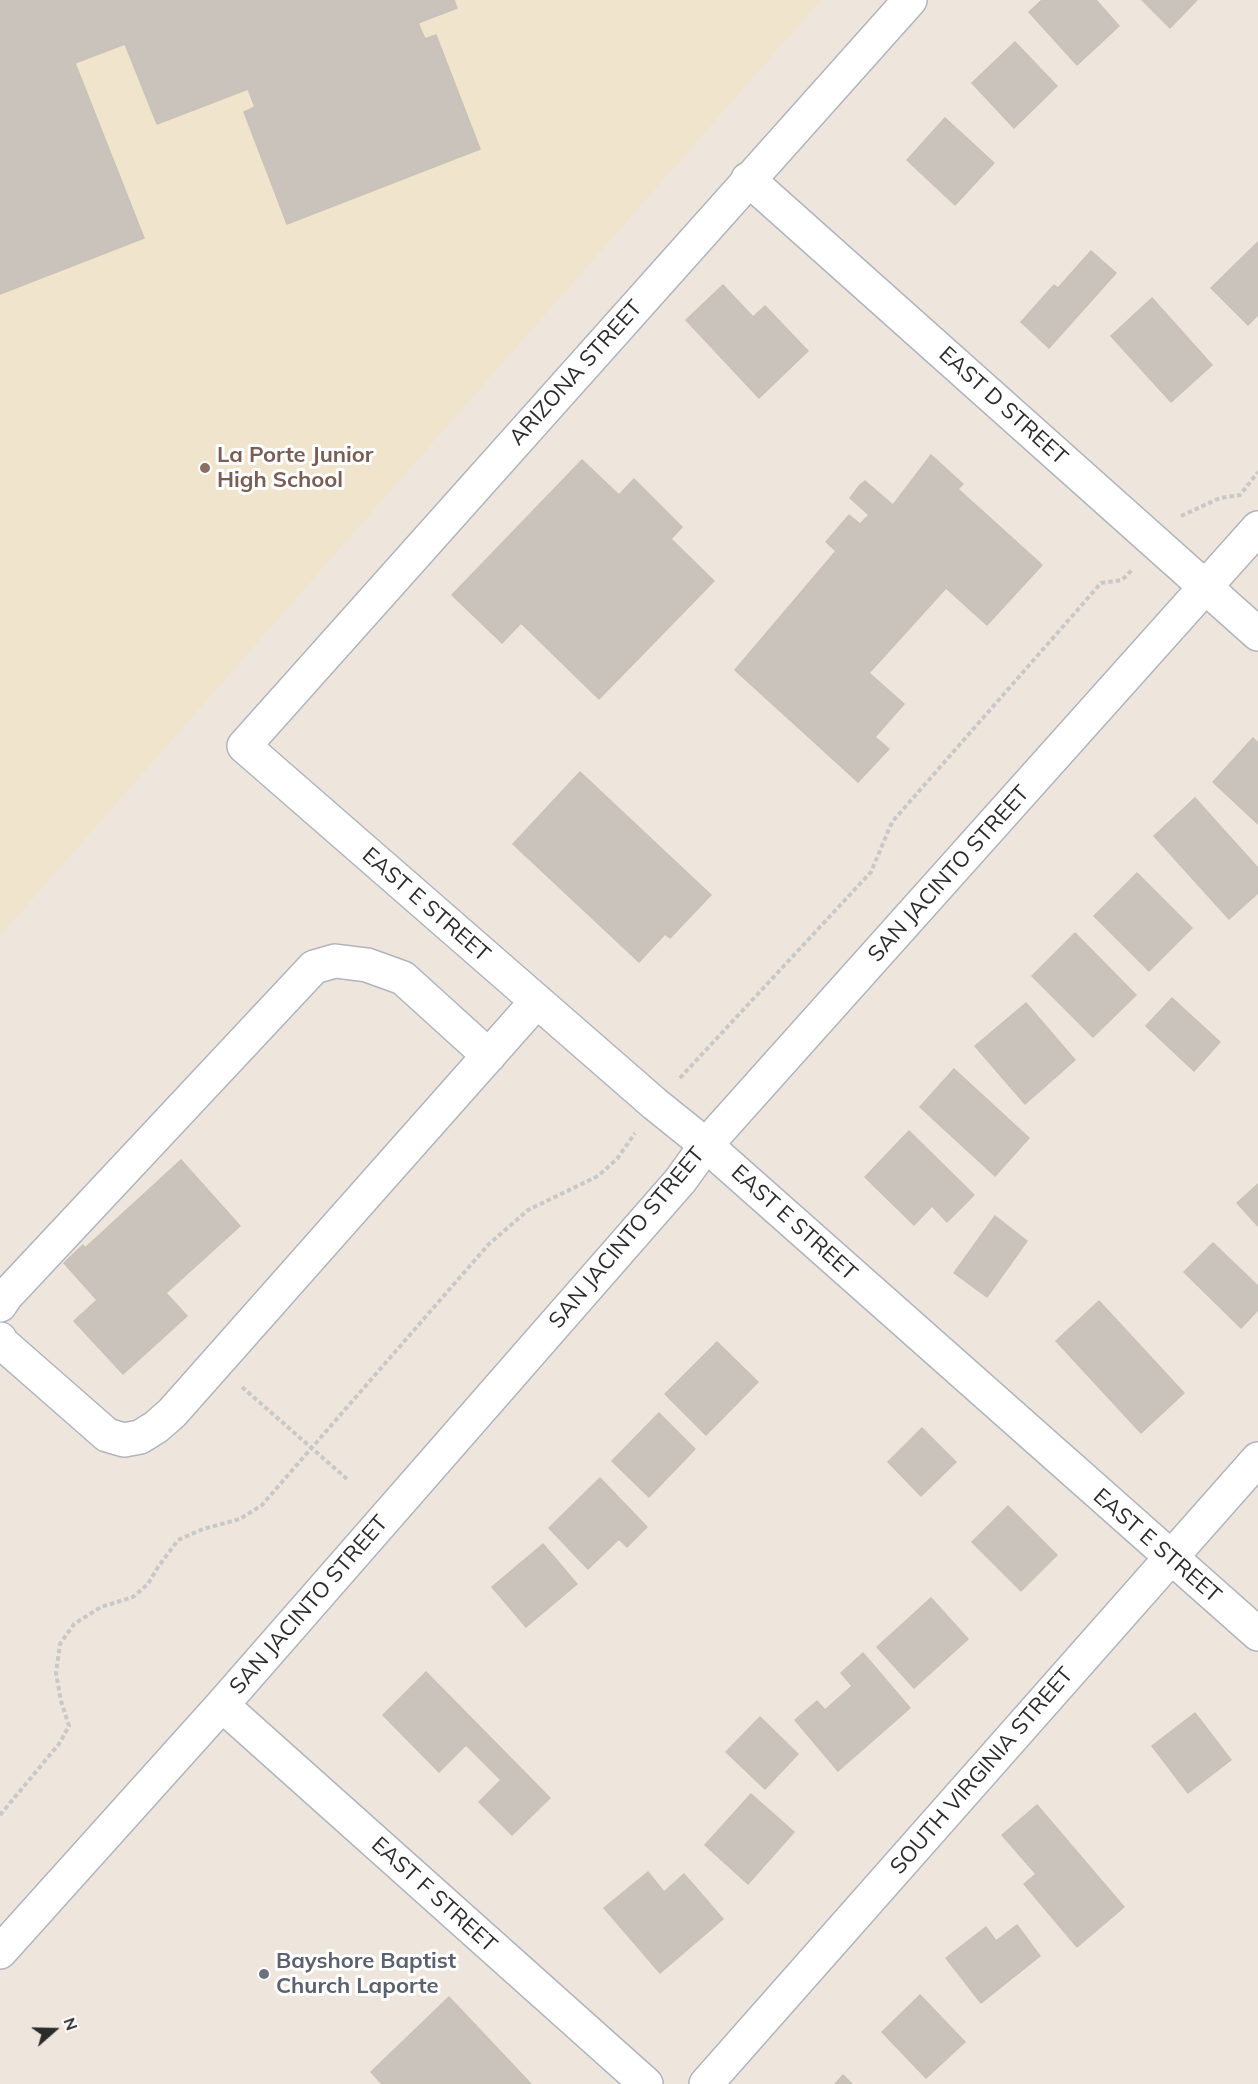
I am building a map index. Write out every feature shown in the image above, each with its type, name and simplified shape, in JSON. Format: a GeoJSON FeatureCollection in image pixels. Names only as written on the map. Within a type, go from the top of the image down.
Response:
{"type":"FeatureCollection","features":[{"type":"Feature","properties":{"kind":"street","name":"ARIZONA STREET"},"geometry":{"type":"LineString","coordinates":[[243,746],[910,0]]}},
{"type":"Feature","properties":{"kind":"street","name":"EAST D STREET"},"geometry":{"type":"LineString","coordinates":[[748,179],[1258,634]]}},
{"type":"Feature","properties":{"kind":"street","name":"SAN JACINTO STREET"},"geometry":{"type":"LineString","coordinates":[[0,1952],[222,1705],[680,1181],[706,1145],[1258,528]]}},
{"type":"Feature","properties":{"kind":"street","name":"EAST E STREET"},"geometry":{"type":"LineString","coordinates":[[243,746],[655,1104],[706,1145],[1258,1634]]}},
{"type":"Feature","properties":{"kind":"street"},"geometry":{"type":"LineString","coordinates":[[0,1305],[314,967],[335,961],[367,965],[404,978],[489,1056]]}},
{"type":"Feature","properties":{"kind":"street"},"geometry":{"type":"LineString","coordinates":[[0,1339],[106,1434],[124,1440],[140,1437],[156,1428],[172,1413],[537,1001]]}},
{"type":"Feature","properties":{"kind":"street","name":"SOUTH VIRGINIA STREET"},"geometry":{"type":"LineString","coordinates":[[706,2084],[1258,1459]]}},
{"type":"Feature","properties":{"kind":"street","name":"EAST F STREET"},"geometry":{"type":"LineString","coordinates":[[222,1705],[646,2084]]}},
{"type":"Feature","properties":{"kind":"path"},"geometry":{"type":"LineString","coordinates":[[0,1815],[59,1744],[69,1726],[61,1701],[56,1673],[60,1644],[74,1624],[101,1607],[133,1597],[148,1584],[178,1540],[203,1529],[240,1519],[262,1505],[488,1245],[528,1210],[597,1176],[617,1159],[655,1104],[871,872],[892,822],[1101,583],[1122,580],[1158,544],[1183,514],[1220,498],[1240,495],[1258,472]]}},
{"type":"Feature","properties":{"kind":"path"},"geometry":{"type":"LineString","coordinates":[[242,1387],[347,1479]]}},
{"type":"Feature","properties":{"kind":"shaded area","name":"La Porte Junior High School"},"geometry":{"type":"Polygon","coordinates":[[[0,0],[821,0],[0,936],[0,0]]]}},
{"type":"Feature","properties":{"kind":"building"},"geometry":{"type":"Polygon","coordinates":[[[0,0],[454,0],[457,8],[418,23],[425,39],[436,35],[480,149],[287,224],[244,112],[255,107],[248,89],[157,124],[125,44],[75,63],[144,238],[0,294],[0,0]]]}},
{"type":"Feature","properties":{"kind":"building"},"geometry":{"type":"Polygon","coordinates":[[[1042,0],[1096,0],[1119,26],[1077,65],[1029,12],[1042,0]]]}},
{"type":"Feature","properties":{"kind":"building"},"geometry":{"type":"Polygon","coordinates":[[[1142,0],[1197,0],[1170,28],[1142,0]]]}},
{"type":"Feature","properties":{"kind":"building"},"geometry":{"type":"Polygon","coordinates":[[[1015,42],[1057,86],[1014,128],[972,83],[1015,42]]]}},
{"type":"Feature","properties":{"kind":"building"},"geometry":{"type":"Polygon","coordinates":[[[945,118],[994,163],[955,205],[907,160],[945,118]]]}},
{"type":"Feature","properties":{"kind":"building"},"geometry":{"type":"Polygon","coordinates":[[[1258,242],[1258,315],[1248,325],[1211,288],[1258,242]]]}},
{"type":"Feature","properties":{"kind":"building"},"geometry":{"type":"Polygon","coordinates":[[[1091,251],[1116,273],[1049,348],[1021,322],[1054,285],[1058,288],[1091,251]]]}},
{"type":"Feature","properties":{"kind":"building"},"geometry":{"type":"Polygon","coordinates":[[[723,285],[753,317],[765,306],[808,351],[759,398],[686,320],[723,285]]]}},
{"type":"Feature","properties":{"kind":"building"},"geometry":{"type":"Polygon","coordinates":[[[1152,298],[1212,365],[1171,402],[1111,336],[1152,298]]]}},
{"type":"Feature","properties":{"kind":"building"},"geometry":{"type":"Polygon","coordinates":[[[931,455],[963,484],[958,489],[1042,565],[987,625],[946,588],[869,673],[904,704],[875,737],[889,749],[858,782],[735,670],[836,551],[826,542],[849,515],[860,524],[869,515],[850,498],[860,485],[865,481],[893,505],[931,455]]]}},
{"type":"Feature","properties":{"kind":"building"},"geometry":{"type":"Polygon","coordinates":[[[582,460],[619,495],[634,479],[682,527],[671,539],[714,581],[599,699],[521,623],[502,643],[452,595],[582,460]]]}},
{"type":"Feature","properties":{"kind":"building"},"geometry":{"type":"Polygon","coordinates":[[[1253,738],[1258,743],[1258,824],[1213,782],[1253,738]]]}},
{"type":"Feature","properties":{"kind":"building"},"geometry":{"type":"Polygon","coordinates":[[[580,772],[711,895],[670,938],[665,934],[639,962],[513,844],[580,772]]]}},
{"type":"Feature","properties":{"kind":"building"},"geometry":{"type":"Polygon","coordinates":[[[1195,798],[1258,868],[1258,893],[1229,919],[1154,836],[1195,798]]]}},
{"type":"Feature","properties":{"kind":"building"},"geometry":{"type":"Polygon","coordinates":[[[1137,873],[1192,928],[1149,971],[1094,916],[1137,873]]]}},
{"type":"Feature","properties":{"kind":"building"},"geometry":{"type":"Polygon","coordinates":[[[1075,933],[1136,995],[1093,1037],[1032,976],[1075,933]]]}},
{"type":"Feature","properties":{"kind":"building"},"geometry":{"type":"Polygon","coordinates":[[[1172,998],[1220,1042],[1194,1071],[1146,1026],[1172,998]]]}},
{"type":"Feature","properties":{"kind":"building"},"geometry":{"type":"Polygon","coordinates":[[[1026,1003],[1075,1060],[1025,1104],[975,1046],[1026,1003]]]}},
{"type":"Feature","properties":{"kind":"building"},"geometry":{"type":"Polygon","coordinates":[[[954,1069],[1029,1138],[995,1176],[920,1107],[954,1069]]]}},
{"type":"Feature","properties":{"kind":"building"},"geometry":{"type":"Polygon","coordinates":[[[909,1131],[974,1195],[947,1222],[932,1206],[914,1225],[865,1177],[909,1131]]]}},
{"type":"Feature","properties":{"kind":"building"},"geometry":{"type":"Polygon","coordinates":[[[181,1160],[240,1226],[166,1293],[187,1316],[123,1374],[74,1321],[97,1300],[64,1263],[83,1245],[85,1248],[181,1160]]]}},
{"type":"Feature","properties":{"kind":"building"},"geometry":{"type":"Polygon","coordinates":[[[1258,1184],[1258,1226],[1237,1203],[1258,1184]]]}},
{"type":"Feature","properties":{"kind":"building"},"geometry":{"type":"Polygon","coordinates":[[[995,1216],[1027,1241],[987,1297],[954,1273],[995,1216]]]}},
{"type":"Feature","properties":{"kind":"building"},"geometry":{"type":"Polygon","coordinates":[[[1213,1243],[1258,1286],[1258,1310],[1241,1328],[1184,1272],[1213,1243]]]}},
{"type":"Feature","properties":{"kind":"building"},"geometry":{"type":"Polygon","coordinates":[[[1099,1301],[1184,1393],[1141,1433],[1056,1341],[1099,1301]]]}},
{"type":"Feature","properties":{"kind":"building"},"geometry":{"type":"Polygon","coordinates":[[[717,1342],[758,1382],[706,1435],[665,1394],[717,1342]]]}},
{"type":"Feature","properties":{"kind":"building"},"geometry":{"type":"Polygon","coordinates":[[[659,1413],[695,1449],[649,1497],[612,1461],[659,1413]]]}},
{"type":"Feature","properties":{"kind":"building"},"geometry":{"type":"Polygon","coordinates":[[[922,1428],[956,1462],[921,1496],[888,1462],[922,1428]]]}},
{"type":"Feature","properties":{"kind":"building"},"geometry":{"type":"Polygon","coordinates":[[[600,1478],[647,1527],[627,1547],[619,1539],[588,1569],[549,1528],[600,1478]]]}},
{"type":"Feature","properties":{"kind":"building"},"geometry":{"type":"Polygon","coordinates":[[[1008,1506],[1057,1555],[1021,1591],[972,1542],[1008,1506]]]}},
{"type":"Feature","properties":{"kind":"building"},"geometry":{"type":"Polygon","coordinates":[[[543,1544],[577,1584],[526,1627],[492,1587],[543,1544]]]}},
{"type":"Feature","properties":{"kind":"building"},"geometry":{"type":"Polygon","coordinates":[[[931,1598],[968,1639],[914,1688],[877,1647],[931,1598]]]}},
{"type":"Feature","properties":{"kind":"building"},"geometry":{"type":"Polygon","coordinates":[[[863,1653],[910,1708],[838,1771],[795,1720],[817,1701],[825,1710],[852,1686],[841,1673],[863,1653]]]}},
{"type":"Feature","properties":{"kind":"building"},"geometry":{"type":"Polygon","coordinates":[[[426,1672],[550,1798],[512,1835],[479,1802],[501,1780],[466,1745],[439,1772],[383,1715],[426,1672]]]}},
{"type":"Feature","properties":{"kind":"building"},"geometry":{"type":"Polygon","coordinates":[[[1195,1713],[1231,1760],[1188,1793],[1152,1746],[1195,1713]]]}},
{"type":"Feature","properties":{"kind":"building"},"geometry":{"type":"Polygon","coordinates":[[[760,1717],[798,1754],[765,1789],[726,1752],[760,1717]]]}},
{"type":"Feature","properties":{"kind":"building"},"geometry":{"type":"Polygon","coordinates":[[[751,1794],[794,1832],[748,1884],[705,1845],[751,1794]]]}},
{"type":"Feature","properties":{"kind":"building"},"geometry":{"type":"Polygon","coordinates":[[[1037,1805],[1124,1907],[1077,1947],[1024,1884],[1036,1874],[1002,1835],[1037,1805]]]}},
{"type":"Feature","properties":{"kind":"building"},"geometry":{"type":"Polygon","coordinates":[[[648,1872],[664,1892],[684,1874],[723,1919],[660,1973],[604,1908],[648,1872]]]}},
{"type":"Feature","properties":{"kind":"building"},"geometry":{"type":"Polygon","coordinates":[[[1017,1925],[1040,1956],[981,2003],[946,1958],[986,1927],[996,1941],[1017,1925]]]}},
{"type":"Feature","properties":{"kind":"building"},"geometry":{"type":"Polygon","coordinates":[[[920,1995],[965,2042],[926,2078],[882,2032],[920,1995]]]}},
{"type":"Feature","properties":{"kind":"building"},"geometry":{"type":"Polygon","coordinates":[[[449,1997],[531,2084],[382,2084],[371,2072],[449,1997]]]}},
{"type":"Feature","properties":{"kind":"building"},"geometry":{"type":"Polygon","coordinates":[[[843,2075],[852,2084],[835,2084],[843,2075]]]}},
{"type":"Feature","properties":{"kind":"place","name":"La Porte Junior High School"},"geometry":{"type":"Point","coordinates":[205,468]}},
{"type":"Feature","properties":{"kind":"place","name":"Bayshore Baptist Church Laporte"},"geometry":{"type":"Point","coordinates":[264,1974]}}]}
